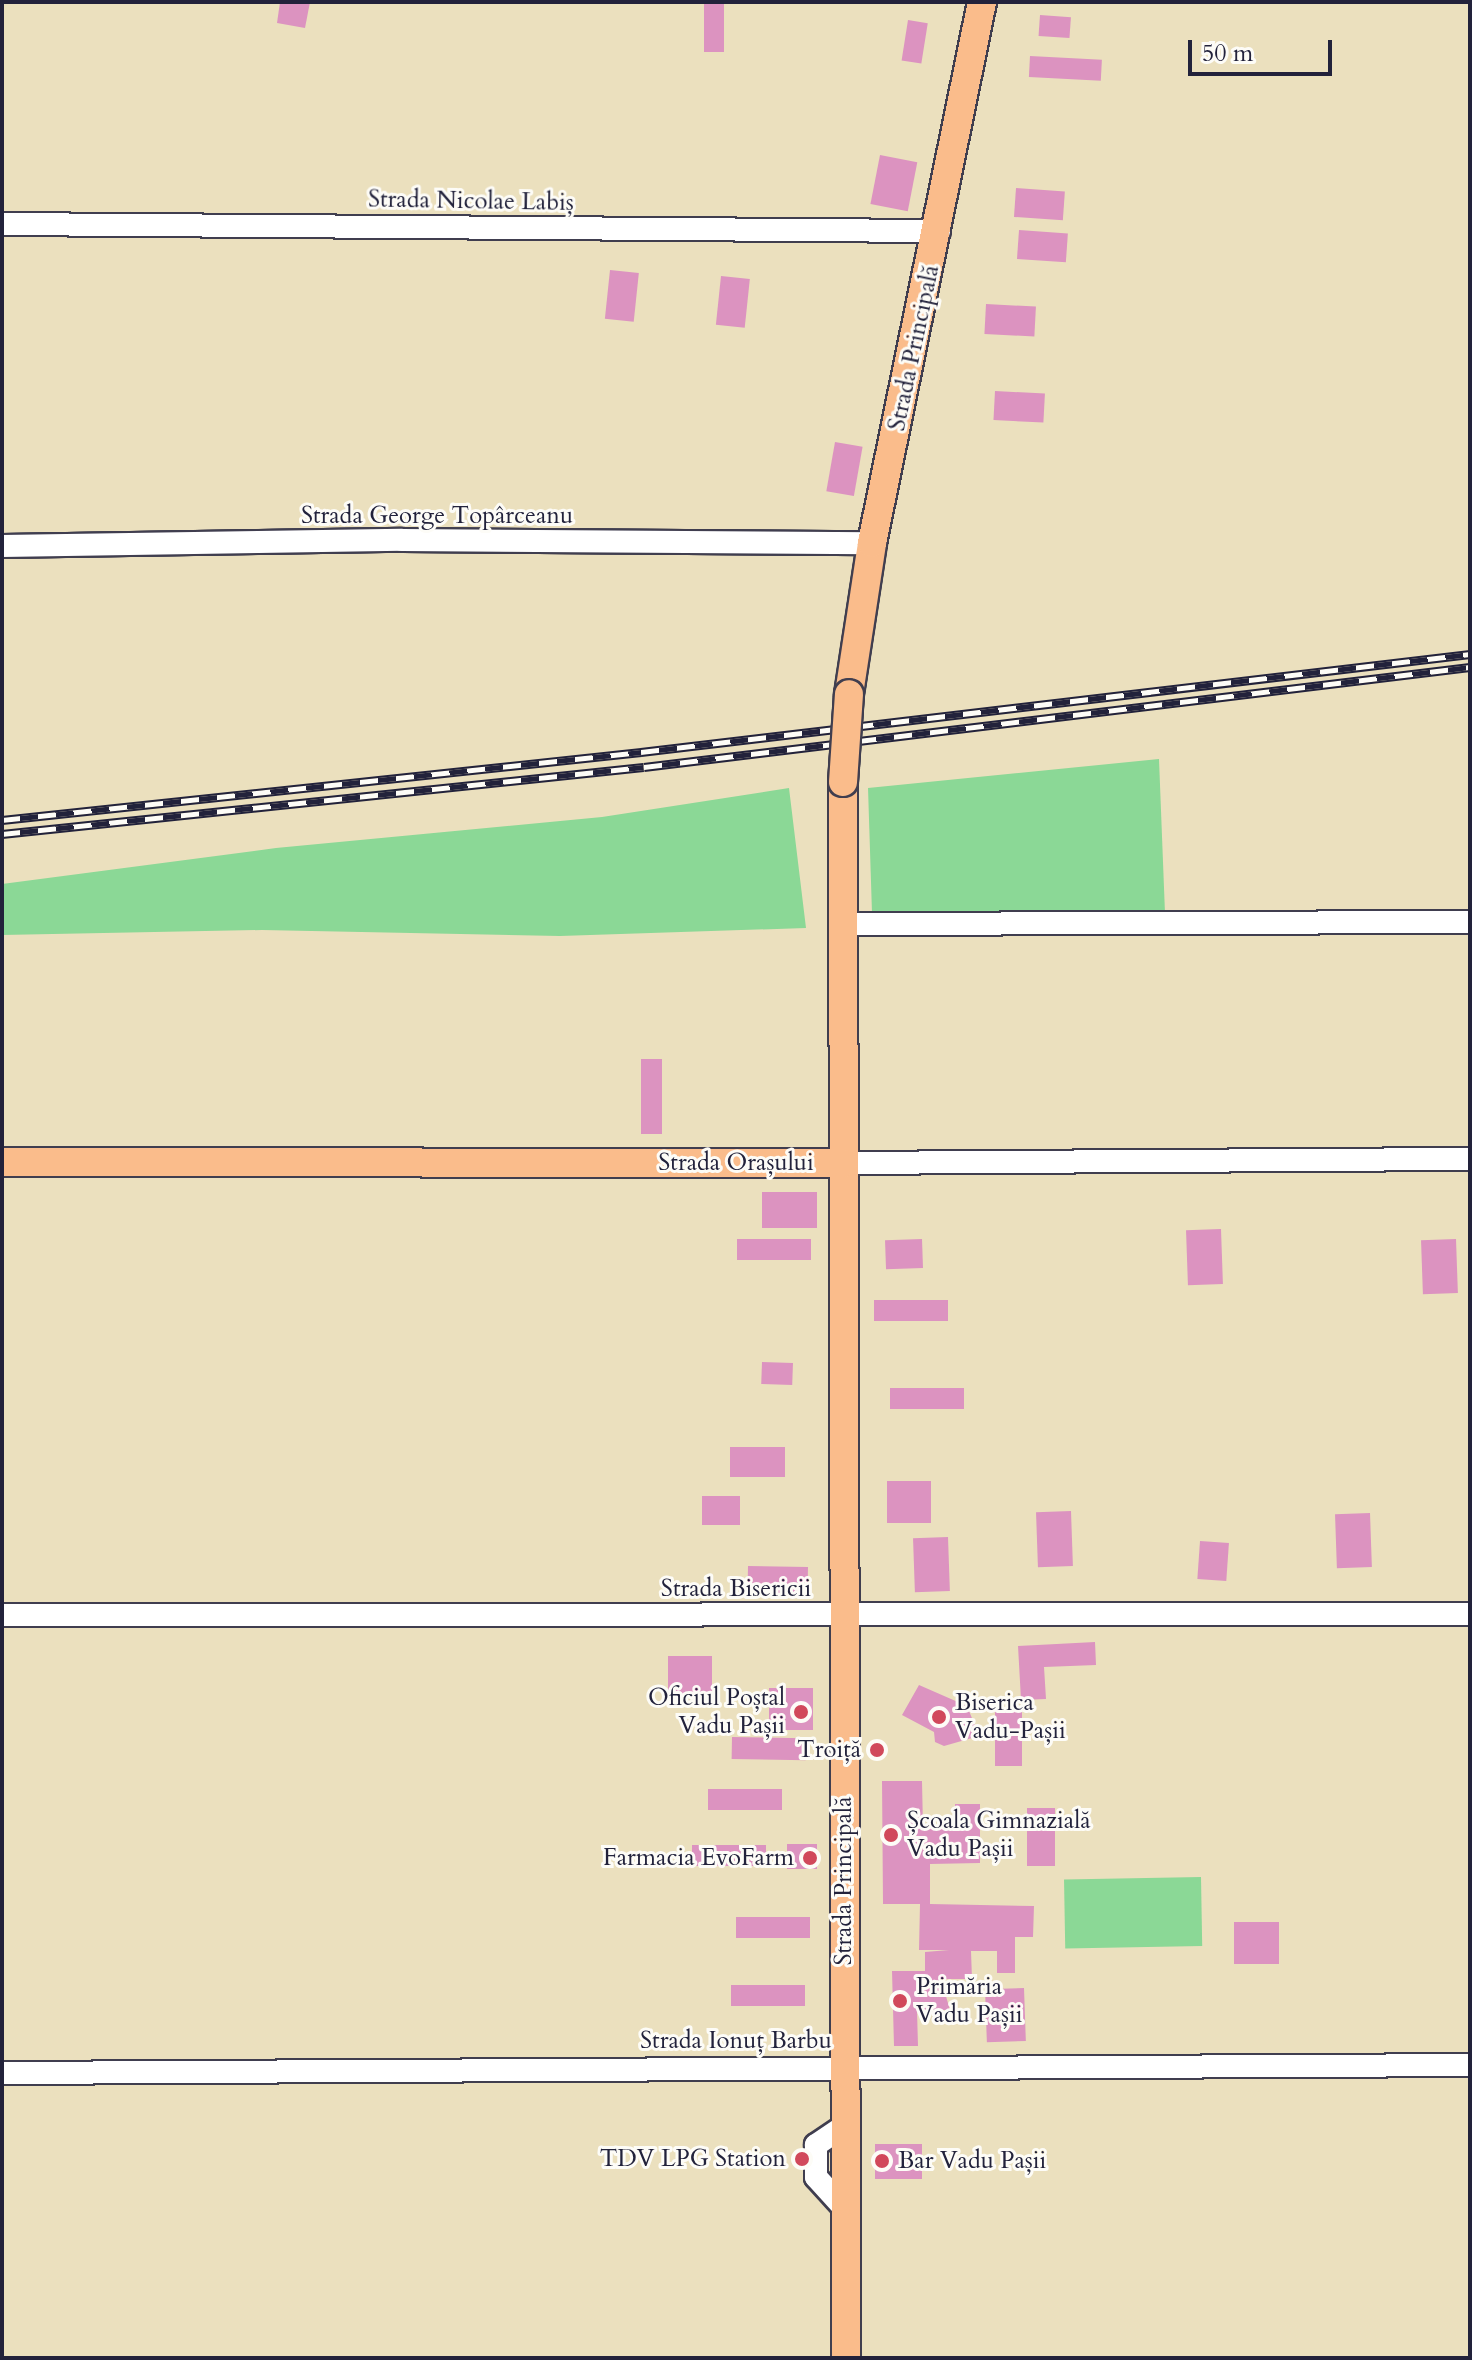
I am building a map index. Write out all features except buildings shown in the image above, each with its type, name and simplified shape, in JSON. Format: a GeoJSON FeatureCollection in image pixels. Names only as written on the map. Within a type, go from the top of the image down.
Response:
{"type":"FeatureCollection","features":[{"type":"Feature","properties":{"kind":"main road","name":"Strada Principală"},"geometry":{"type":"LineString","coordinates":[[846,2358],[843,2066],[843,782],[849,694],[872,543],[939,231],[982,2]]}},
{"type":"Feature","properties":{"kind":"main road","name":"Strada Orașului"},"geometry":{"type":"LineString","coordinates":[[2,1162],[843,1163]]}},
{"type":"Feature","properties":{"kind":"street","name":"Strada Nicolae Labiș"},"geometry":{"type":"LineString","coordinates":[[2,224],[939,231]]}},
{"type":"Feature","properties":{"kind":"street","name":"Strada George Topârceanu"},"geometry":{"type":"LineString","coordinates":[[2,546],[402,540],[872,543]]}},
{"type":"Feature","properties":{"kind":"street"},"geometry":{"type":"LineString","coordinates":[[843,924],[1470,922]]}},
{"type":"Feature","properties":{"kind":"street","name":"Strada Orașului"},"geometry":{"type":"LineString","coordinates":[[843,1163],[1470,1159]]}},
{"type":"Feature","properties":{"kind":"street","name":"Strada Bisericii"},"geometry":{"type":"LineString","coordinates":[[2,1615],[1470,1614]]}},
{"type":"Feature","properties":{"kind":"street","name":"Strada Ionuț Barbu"},"geometry":{"type":"LineString","coordinates":[[2,2073],[843,2066],[1470,2065]]}},
{"type":"Feature","properties":{"kind":"green space"},"geometry":{"type":"Polygon","coordinates":[[[1159,759],[1165,913],[872,913],[868,788],[1159,759]]]}},
{"type":"Feature","properties":{"kind":"green space"},"geometry":{"type":"Polygon","coordinates":[[[789,788],[806,928],[560,936],[262,930],[2,935],[2,884],[276,848],[602,817],[789,788]]]}},
{"type":"Feature","properties":{"kind":"green space"},"geometry":{"type":"Polygon","coordinates":[[[1201,1877],[1202,1946],[1065,1948],[1064,1879],[1201,1877]]]}},
{"type":"Feature","properties":{"kind":"railway"},"geometry":{"type":"LineString","coordinates":[[2,820],[641,752],[1470,654]]}},
{"type":"Feature","properties":{"kind":"railway"},"geometry":{"type":"LineString","coordinates":[[2,834],[644,767],[1470,667]]}},
{"type":"Feature","properties":{"kind":"place","name":"Oficiul Poștal Vadu Pașii"},"geometry":{"type":"Point","coordinates":[801,1712]}},
{"type":"Feature","properties":{"kind":"place","name":"Biserica Vadu-Pașii"},"geometry":{"type":"Point","coordinates":[939,1717]}},
{"type":"Feature","properties":{"kind":"place","name":"Troiță"},"geometry":{"type":"Point","coordinates":[877,1750]}},
{"type":"Feature","properties":{"kind":"place","name":"Școala Gimnazială Vadu Pașii"},"geometry":{"type":"Point","coordinates":[891,1835]}},
{"type":"Feature","properties":{"kind":"place","name":"Farmacia EvoFarm"},"geometry":{"type":"Point","coordinates":[810,1858]}},
{"type":"Feature","properties":{"kind":"place","name":"Primăria Vadu Pașii"},"geometry":{"type":"Point","coordinates":[900,2001]}},
{"type":"Feature","properties":{"kind":"place","name":"TDV LPG Station"},"geometry":{"type":"Point","coordinates":[802,2159]}},
{"type":"Feature","properties":{"kind":"place","name":"Bar Vadu Pașii"},"geometry":{"type":"Point","coordinates":[882,2161]}}]}
